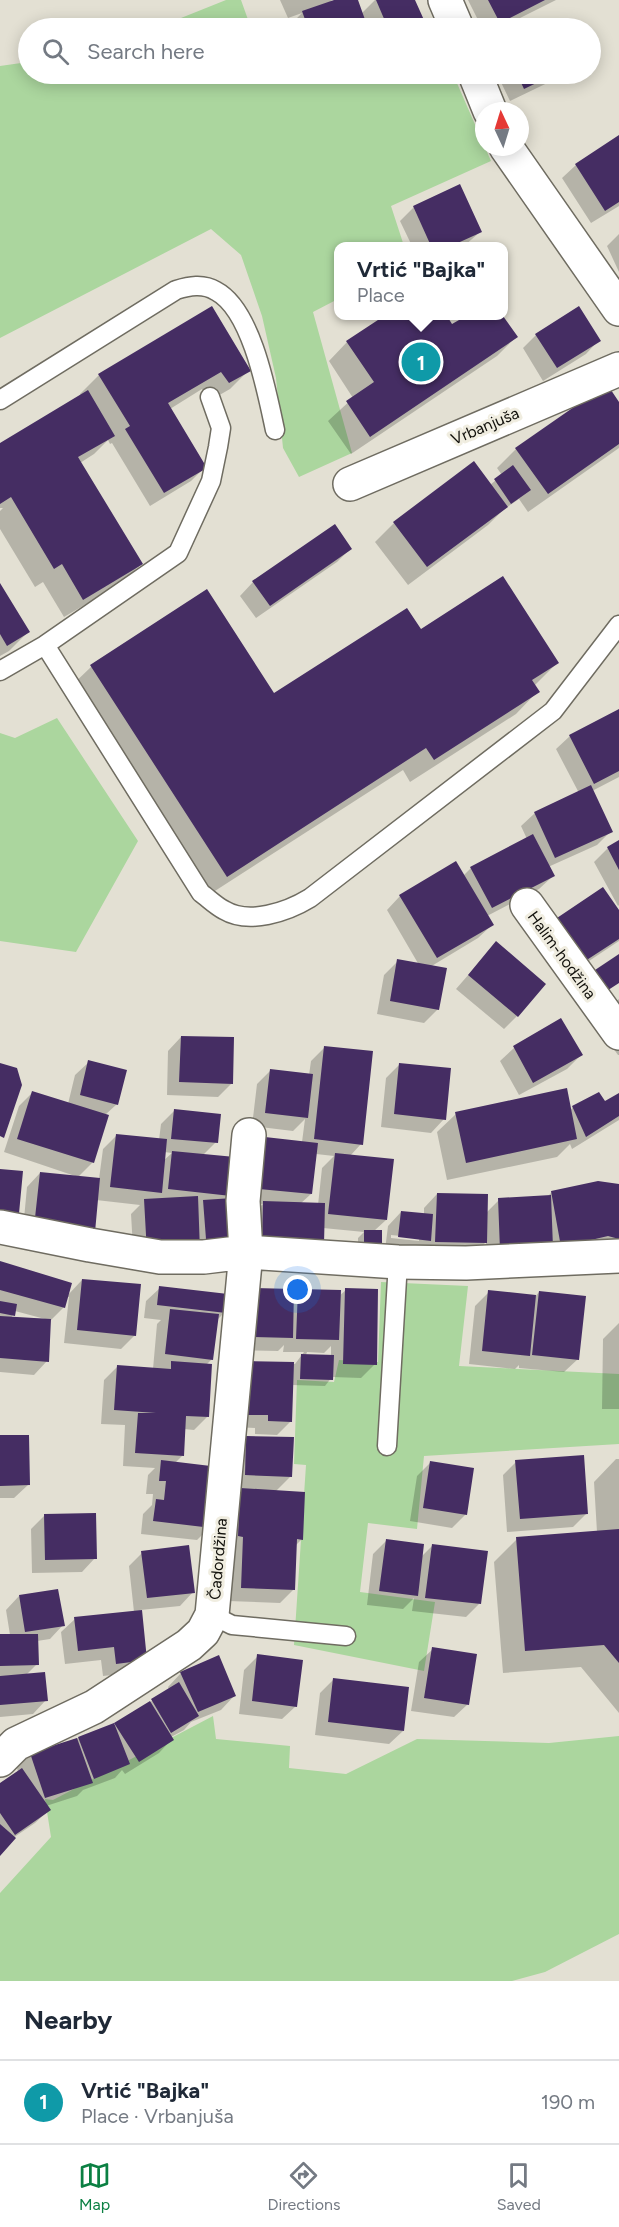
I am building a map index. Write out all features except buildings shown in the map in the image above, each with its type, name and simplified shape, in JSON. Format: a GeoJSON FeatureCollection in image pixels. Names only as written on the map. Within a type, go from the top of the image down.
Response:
{"type":"FeatureCollection","features":[{"type":"Feature","properties":{"kind":"street"},"geometry":{"type":"LineString","coordinates":[[445,0],[453,18]]}},
{"type":"Feature","properties":{"kind":"street"},"geometry":{"type":"LineString","coordinates":[[479,84],[486,102]]}},
{"type":"Feature","properties":{"kind":"street"},"geometry":{"type":"LineString","coordinates":[[512,156],[619,309]]}},
{"type":"Feature","properties":{"kind":"street","name":"Vrbanjuša"},"geometry":{"type":"LineString","coordinates":[[350,484],[619,369]]}},
{"type":"Feature","properties":{"kind":"street","name":"Halim-hodžina"},"geometry":{"type":"LineString","coordinates":[[527,905],[619,1033]]}},
{"type":"Feature","properties":{"kind":"street","name":"Čadordžina"},"geometry":{"type":"LineString","coordinates":[[2,1754],[16,1744],[94,1707],[189,1645],[203,1632],[212,1615],[246,1252],[243,1201],[249,1135]]}},
{"type":"Feature","properties":{"kind":"street"},"geometry":{"type":"LineString","coordinates":[[0,1227],[160,1257],[204,1257],[246,1252],[398,1262],[466,1263],[619,1256]]}},
{"type":"Feature","properties":{"kind":"lane"},"geometry":{"type":"LineString","coordinates":[[0,400],[176,290],[188,286],[202,286],[217,291],[232,305],[247,331],[263,375],[275,430]]}},
{"type":"Feature","properties":{"kind":"lane"},"geometry":{"type":"LineString","coordinates":[[0,671],[45,645],[178,553],[211,481],[218,447],[221,428],[210,397]]}},
{"type":"Feature","properties":{"kind":"lane"},"geometry":{"type":"LineString","coordinates":[[45,645],[201,893],[225,912],[249,916],[273,915],[295,907],[310,898],[553,711],[619,625]]}},
{"type":"Feature","properties":{"kind":"lane"},"geometry":{"type":"LineString","coordinates":[[387,1446],[398,1262]]}},
{"type":"Feature","properties":{"kind":"lane"},"geometry":{"type":"LineString","coordinates":[[212,1615],[232,1625],[346,1636]]}},
{"type":"Feature","properties":{"kind":"green space"},"geometry":{"type":"Polygon","coordinates":[[[226,0],[241,0],[247,18],[181,18],[226,0]]]}},
{"type":"Feature","properties":{"kind":"green space"},"geometry":{"type":"Polygon","coordinates":[[[18,63],[18,84],[457,84],[475,124],[475,156],[489,156],[491,161],[391,206],[403,242],[334,242],[334,301],[313,312],[352,453],[299,477],[283,448],[276,378],[262,316],[241,255],[211,229],[0,338],[0,66],[18,63]]]}},
{"type":"Feature","properties":{"kind":"green space"},"geometry":{"type":"Polygon","coordinates":[[[57,718],[138,841],[76,952],[0,941],[0,733],[15,738],[57,718]]]}},
{"type":"Feature","properties":{"kind":"green space"},"geometry":{"type":"Polygon","coordinates":[[[381,1282],[468,1286],[459,1366],[619,1374],[619,1444],[424,1456],[417,1529],[368,1523],[360,1592],[435,1602],[424,1671],[294,1645],[306,1465],[294,1464],[297,1380],[334,1382],[339,1360],[378,1362],[381,1282]]]}},
{"type":"Feature","properties":{"kind":"green space"},"geometry":{"type":"Polygon","coordinates":[[[213,1716],[216,1739],[290,1746],[289,1768],[346,1774],[417,1739],[549,1743],[619,1736],[619,1934],[545,1972],[512,1981],[0,1981],[0,1893],[51,1837],[45,1799],[53,1800],[213,1716]]]}},
{"type":"Feature","properties":{"kind":"place","name":"Vrtić \"Bajka\""},"geometry":{"type":"Point","coordinates":[421,362]}}]}
